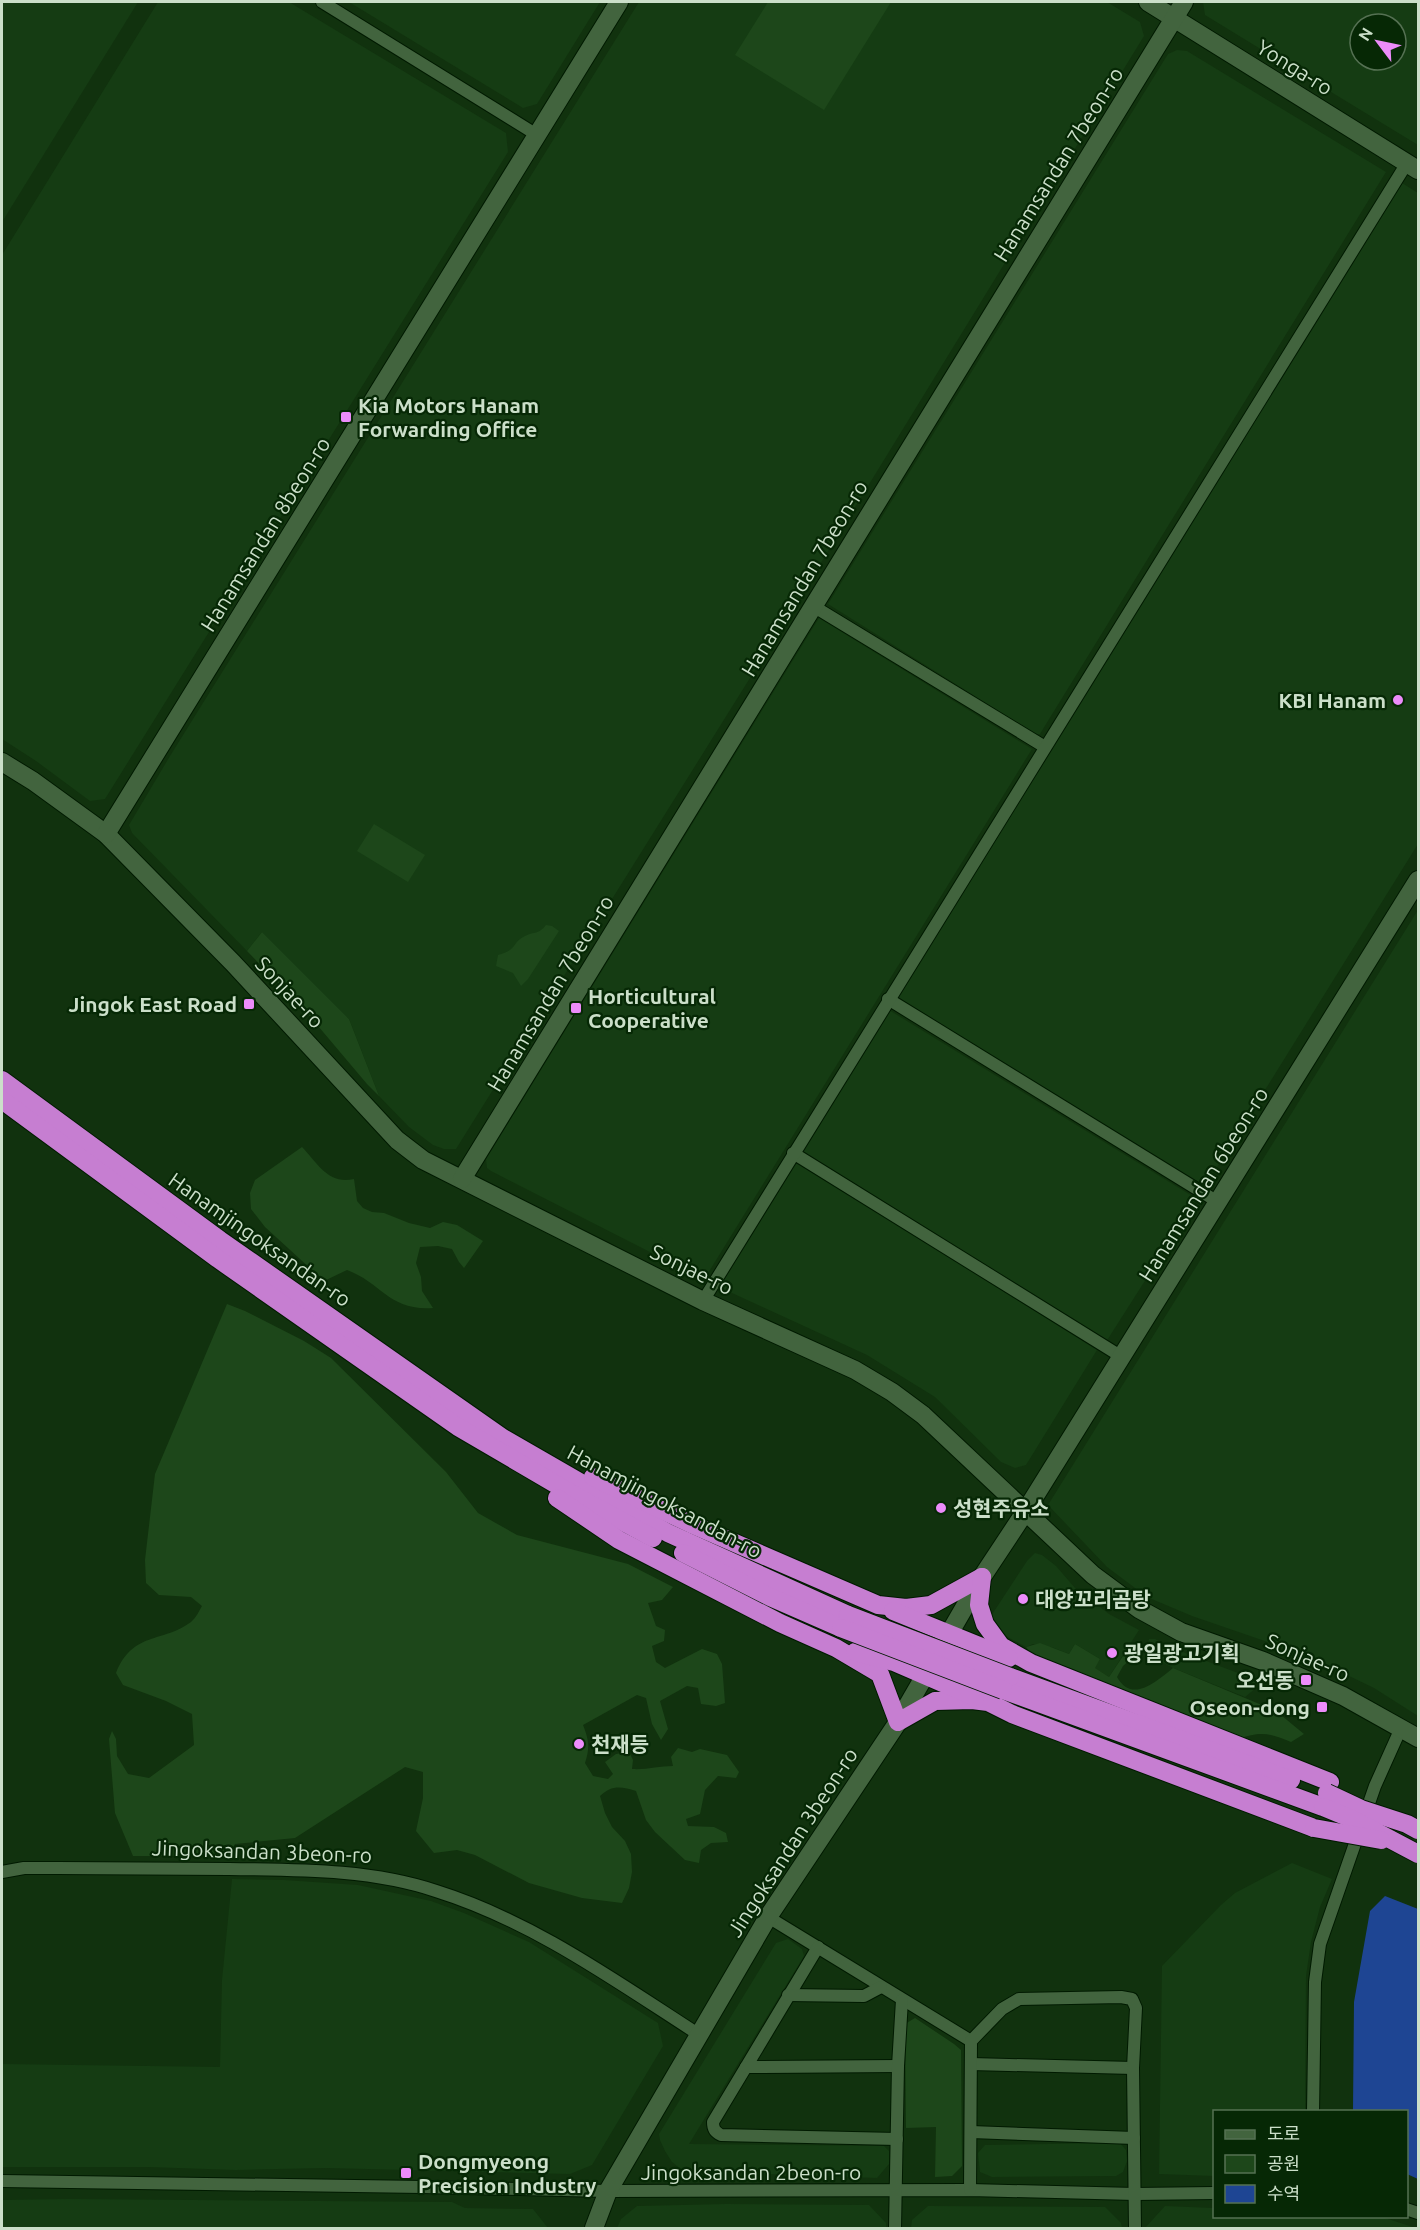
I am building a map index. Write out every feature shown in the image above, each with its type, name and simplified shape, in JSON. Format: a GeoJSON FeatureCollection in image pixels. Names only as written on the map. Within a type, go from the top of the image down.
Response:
{"type":"FeatureCollection","features":[{"type":"Feature","properties":{"kind":"highway","name":"Hanamjingoksandan-ro"},"geometry":{"type":"LineString","coordinates":[[2,1080],[12,1101],[218,1259],[580,1500],[770,1597],[845,1622],[1007,1683],[1327,1794],[1361,1809],[1413,1827]]}},
{"type":"Feature","properties":{"kind":"highway","name":"Hanamjingoksandan-ro"},"geometry":{"type":"LineString","coordinates":[[12,1101],[256,1264],[461,1419]]}},
{"type":"Feature","properties":{"kind":"highway"},"geometry":{"type":"LineString","coordinates":[[461,1419],[508,1428],[584,1473],[681,1520],[878,1605],[1005,1657],[1031,1664]]}},
{"type":"Feature","properties":{"kind":"highway"},"geometry":{"type":"LineString","coordinates":[[461,1419],[478,1445],[619,1540],[780,1623],[836,1648],[880,1674],[898,1722],[935,1701],[988,1702]]}},
{"type":"Feature","properties":{"kind":"highway"},"geometry":{"type":"LineString","coordinates":[[878,1605],[906,1608],[931,1605],[982,1577]]}},
{"type":"Feature","properties":{"kind":"highway"},"geometry":{"type":"LineString","coordinates":[[982,1577],[979,1605],[985,1624],[1001,1646],[1031,1664],[1327,1794]]}},
{"type":"Feature","properties":{"kind":"highway"},"geometry":{"type":"LineString","coordinates":[[836,1648],[894,1662],[1012,1714],[1314,1828],[1397,1844]]}},
{"type":"Feature","properties":{"kind":"highway","name":"Hanamjingoksandan-ro"},"geometry":{"type":"LineString","coordinates":[[1327,1794],[1352,1819],[1419,1854]]}},
{"type":"Feature","properties":{"kind":"street"},"geometry":{"type":"LineString","coordinates":[[322,2],[537,135]]}},
{"type":"Feature","properties":{"kind":"street","name":"Hanamsandan 8beon-ro"},"geometry":{"type":"LineString","coordinates":[[106,834],[619,2]]}},
{"type":"Feature","properties":{"kind":"street","name":"Yonga-ro"},"geometry":{"type":"LineString","coordinates":[[1148,2],[1413,167]]}},
{"type":"Feature","properties":{"kind":"street","name":"Hanamsandan 7beon-ro"},"geometry":{"type":"LineString","coordinates":[[462,1179],[1184,2]]}},
{"type":"Feature","properties":{"kind":"street"},"geometry":{"type":"LineString","coordinates":[[703,1300],[1045,747],[1413,167]]}},
{"type":"Feature","properties":{"kind":"street"},"geometry":{"type":"LineString","coordinates":[[813,606],[1045,747]]}},
{"type":"Feature","properties":{"kind":"street","name":"Sonjae-ro"},"geometry":{"type":"LineString","coordinates":[[2,762],[33,781],[106,834],[233,963],[397,1140],[423,1160],[703,1300],[855,1370],[892,1392],[923,1415],[1094,1575],[1139,1609],[1181,1632],[1263,1661],[1342,1696],[1419,1738]]}},
{"type":"Feature","properties":{"kind":"street","name":"Hanamsandan 6beon-ro"},"geometry":{"type":"LineString","coordinates":[[982,1577],[1025,1512],[1419,880]]}},
{"type":"Feature","properties":{"kind":"street"},"geometry":{"type":"LineString","coordinates":[[888,999],[1218,1202]]}},
{"type":"Feature","properties":{"kind":"street"},"geometry":{"type":"LineString","coordinates":[[793,1153],[1122,1357]]}},
{"type":"Feature","properties":{"kind":"street","name":"Jingoksandan 3beon-ro"},"geometry":{"type":"LineString","coordinates":[[594,2229],[608,2191],[698,2034],[768,1917],[898,1722],[982,1577]]}},
{"type":"Feature","properties":{"kind":"street"},"geometry":{"type":"LineString","coordinates":[[1313,2110],[1315,1982],[1320,1944],[1375,1786],[1401,1728]]}},
{"type":"Feature","properties":{"kind":"street","name":"Jingoksandan 3beon-ro"},"geometry":{"type":"LineString","coordinates":[[2,1872],[24,1868],[267,1870],[344,1873],[424,1887],[469,1902],[541,1935],[698,2034]]}},
{"type":"Feature","properties":{"kind":"street"},"geometry":{"type":"LineString","coordinates":[[768,1917],[971,2042]]}},
{"type":"Feature","properties":{"kind":"street","name":"Jingoksandan 2beon-ro"},"geometry":{"type":"LineString","coordinates":[[818,1947],[713,2122],[715,2132],[721,2135],[897,2139]]}},
{"type":"Feature","properties":{"kind":"street"},"geometry":{"type":"LineString","coordinates":[[788,1995],[864,1996],[881,1987]]}},
{"type":"Feature","properties":{"kind":"street"},"geometry":{"type":"LineString","coordinates":[[970,2190],[971,2042],[1002,2009],[1019,1999],[1121,1997],[1132,2000],[1136,2008],[1133,2068],[1135,2229]]}},
{"type":"Feature","properties":{"kind":"street"},"geometry":{"type":"LineString","coordinates":[[895,2229],[898,2066],[902,2000]]}},
{"type":"Feature","properties":{"kind":"street"},"geometry":{"type":"LineString","coordinates":[[970,2064],[1133,2068]]}},
{"type":"Feature","properties":{"kind":"street"},"geometry":{"type":"LineString","coordinates":[[746,2067],[898,2066]]}},
{"type":"Feature","properties":{"kind":"street"},"geometry":{"type":"LineString","coordinates":[[971,2132],[1134,2138]]}},
{"type":"Feature","properties":{"kind":"street"},"geometry":{"type":"LineString","coordinates":[[2,2181],[608,2191]]}},
{"type":"Feature","properties":{"kind":"street","name":"Jingoksandan 2beon-ro"},"geometry":{"type":"LineString","coordinates":[[608,2191],[970,2190],[1135,2194],[1213,2193]]}},
{"type":"Feature","properties":{"kind":"shaded area"},"geometry":{"type":"Polygon","coordinates":[[[2,2],[138,2],[2,222],[2,2]]]}},
{"type":"Feature","properties":{"kind":"shaded area"},"geometry":{"type":"Polygon","coordinates":[[[158,2],[289,2],[506,133],[508,152],[105,799],[90,801],[2,739],[2,255],[158,2]]]}},
{"type":"Feature","properties":{"kind":"shaded area"},"geometry":{"type":"Polygon","coordinates":[[[349,2],[600,2],[537,104],[523,108],[349,2]]]}},
{"type":"Feature","properties":{"kind":"shaded area"},"geometry":{"type":"Polygon","coordinates":[[[639,2],[1107,2],[1140,22],[1144,36],[765,654],[456,1149],[444,1149],[433,1145],[409,1127],[379,1096],[349,1019],[262,932],[247,951],[132,833],[129,825],[639,2]]]}},
{"type":"Feature","properties":{"kind":"shaded area"},"geometry":{"type":"Polygon","coordinates":[[[1203,2],[1418,2],[1418,145],[1205,15],[1203,2]]]}},
{"type":"Feature","properties":{"kind":"shaded area"},"geometry":{"type":"Polygon","coordinates":[[[1177,50],[1187,51],[1386,172],[1040,734],[1035,734],[828,604],[1168,54],[1177,50]]]}},
{"type":"Feature","properties":{"kind":"shaded area"},"geometry":{"type":"Polygon","coordinates":[[[1402,183],[1418,193],[1418,844],[1204,1188],[897,997],[1402,183]]]}},
{"type":"Feature","properties":{"kind":"shaded area"},"geometry":{"type":"Polygon","coordinates":[[[819,618],[1032,749],[705,1278],[701,1278],[491,1171],[487,1168],[486,1159],[819,618]]]}},
{"type":"Feature","properties":{"kind":"shaded area"},"geometry":{"type":"Polygon","coordinates":[[[1418,910],[1418,1716],[1374,1688],[1347,1675],[1276,1645],[1192,1616],[1147,1597],[1107,1567],[1048,1505],[1418,910]]]}},
{"type":"Feature","properties":{"kind":"shaded area"},"geometry":{"type":"Polygon","coordinates":[[[889,1010],[1197,1199],[1106,1342],[800,1152],[889,1010]]]}},
{"type":"Feature","properties":{"kind":"shaded area"},"geometry":{"type":"Polygon","coordinates":[[[794,1164],[801,1164],[1097,1350],[1026,1465],[1015,1468],[1001,1462],[935,1397],[867,1355],[719,1287],[794,1164]]]}},
{"type":"Feature","properties":{"kind":"shaded area"},"geometry":{"type":"Polygon","coordinates":[[[1035,1553],[1042,1555],[1056,1566],[1075,1588],[1109,1614],[1139,1630],[1109,1677],[1094,1668],[1100,1659],[1075,1644],[1069,1654],[1033,1644],[1026,1647],[1004,1635],[995,1626],[991,1616],[1027,1561],[1035,1553]]]}},
{"type":"Feature","properties":{"kind":"shaded area"},"geometry":{"type":"Polygon","coordinates":[[[1149,1639],[1155,1639],[1172,1648],[1259,1681],[1257,1687],[1245,1697],[1173,1668],[1148,1652],[1149,1639]]]}},
{"type":"Feature","properties":{"kind":"shaded area"},"geometry":{"type":"Polygon","coordinates":[[[1292,1863],[1332,1879],[1320,1907],[1311,1942],[1306,1976],[1305,2110],[1213,2110],[1213,2176],[1159,2174],[1162,1966],[1235,1893],[1292,1863]]]}},
{"type":"Feature","properties":{"kind":"shaded area"},"geometry":{"type":"Polygon","coordinates":[[[232,1879],[358,1885],[431,1901],[464,1913],[529,1942],[658,2023],[663,2046],[592,2165],[570,2174],[326,2168],[236,2170],[148,2167],[2,2167],[2,2064],[220,2067],[222,1980],[232,1879]]]}},
{"type":"Feature","properties":{"kind":"shaded area"},"geometry":{"type":"Polygon","coordinates":[[[788,1939],[802,1949],[804,1956],[689,2144],[884,2146],[889,2151],[889,2164],[877,2178],[688,2171],[672,2162],[660,2140],[659,2134],[776,1943],[788,1939]]]}},
{"type":"Feature","properties":{"kind":"shaded area"},"geometry":{"type":"Polygon","coordinates":[[[1120,2143],[1126,2150],[1127,2161],[1123,2172],[1116,2176],[992,2177],[980,2172],[978,2153],[985,2145],[1120,2143]]]}},
{"type":"Feature","properties":{"kind":"shaded area"},"geometry":{"type":"Polygon","coordinates":[[[2,2200],[452,2202],[465,2208],[533,2209],[548,2228],[2,2228],[2,2200]]]}},
{"type":"Feature","properties":{"kind":"shaded area"},"geometry":{"type":"Polygon","coordinates":[[[869,2205],[886,2223],[886,2228],[617,2228],[621,2219],[637,2206],[869,2205]]]}},
{"type":"Feature","properties":{"kind":"shaded area"},"geometry":{"type":"Polygon","coordinates":[[[928,2206],[1105,2207],[1121,2223],[1122,2228],[911,2228],[912,2220],[928,2206]]]}},
{"type":"Feature","properties":{"kind":"shaded area"},"geometry":{"type":"Polygon","coordinates":[[[1165,2206],[1213,2208],[1213,2218],[1385,2218],[1416,2228],[1145,2228],[1165,2206]]]}},
{"type":"Feature","properties":{"kind":"green space"},"geometry":{"type":"Polygon","coordinates":[[[768,2],[891,2],[824,110],[735,55],[768,2]]]}},
{"type":"Feature","properties":{"kind":"green space"},"geometry":{"type":"Polygon","coordinates":[[[374,824],[425,855],[408,882],[357,851],[374,824]]]}},
{"type":"Feature","properties":{"kind":"green space"},"geometry":{"type":"Polygon","coordinates":[[[546,925],[559,931],[521,986],[513,973],[496,966],[498,955],[509,951],[518,941],[538,932],[546,925]]]}},
{"type":"Feature","properties":{"kind":"green space"},"geometry":{"type":"Polygon","coordinates":[[[262,932],[349,1019],[379,1096],[302,1007],[247,951],[262,932]]]}},
{"type":"Feature","properties":{"kind":"green space"},"geometry":{"type":"Polygon","coordinates":[[[302,1147],[331,1176],[345,1180],[354,1179],[357,1201],[363,1208],[430,1228],[443,1222],[457,1225],[483,1241],[464,1268],[452,1249],[438,1246],[420,1247],[416,1263],[421,1277],[422,1291],[433,1308],[418,1308],[396,1301],[359,1275],[347,1270],[324,1281],[265,1227],[251,1209],[250,1193],[255,1180],[302,1147]]]}},
{"type":"Feature","properties":{"kind":"green space"},"geometry":{"type":"Polygon","coordinates":[[[227,1304],[304,1341],[331,1358],[446,1472],[478,1513],[517,1535],[628,1564],[673,1587],[662,1600],[648,1603],[656,1626],[665,1630],[664,1641],[652,1646],[656,1662],[665,1668],[702,1649],[717,1654],[722,1664],[725,1703],[716,1706],[701,1704],[698,1688],[687,1686],[660,1701],[668,1729],[661,1740],[652,1724],[646,1698],[637,1695],[583,1725],[588,1744],[585,1763],[593,1776],[608,1779],[613,1774],[605,1762],[616,1754],[629,1752],[633,1760],[632,1769],[673,1766],[671,1757],[678,1748],[692,1752],[700,1749],[727,1755],[739,1772],[736,1778],[718,1776],[705,1790],[700,1814],[686,1819],[688,1826],[714,1827],[726,1833],[728,1842],[711,1843],[701,1850],[699,1863],[685,1860],[655,1832],[646,1820],[636,1791],[621,1787],[612,1788],[600,1796],[612,1827],[625,1841],[631,1854],[632,1872],[629,1888],[622,1903],[582,1898],[529,1883],[475,1855],[457,1850],[434,1853],[416,1831],[423,1798],[423,1772],[405,1767],[295,1838],[235,1844],[228,1856],[133,1856],[115,1813],[109,1739],[112,1731],[116,1739],[117,1756],[128,1774],[149,1778],[194,1745],[192,1714],[166,1701],[123,1685],[116,1673],[131,1650],[191,1622],[202,1606],[191,1597],[159,1595],[146,1583],[145,1560],[155,1474],[227,1304]]]}},
{"type":"Feature","properties":{"kind":"green space"},"geometry":{"type":"Polygon","coordinates":[[[1040,1643],[1069,1654],[1075,1644],[1100,1659],[1095,1668],[1109,1677],[1125,1653],[1132,1658],[1123,1666],[1117,1677],[1123,1685],[1130,1689],[1145,1688],[1173,1668],[1276,1711],[1304,1734],[1291,1742],[1265,1734],[1238,1739],[1127,1696],[1073,1669],[1032,1655],[1026,1647],[1040,1643]]]}},
{"type":"Feature","properties":{"kind":"green space"},"geometry":{"type":"Polygon","coordinates":[[[915,2018],[961,2050],[962,2166],[952,2176],[935,2177],[936,2127],[906,2128],[905,2024],[915,2018]]]}},
{"type":"Feature","properties":{"kind":"water"},"geometry":{"type":"Polygon","coordinates":[[[1385,1896],[1418,1909],[1418,2179],[1408,2174],[1408,2110],[1353,2110],[1354,2002],[1370,1911],[1385,1896]]]}},
{"type":"Feature","properties":{"kind":"place","name":"Kia Motors Hanam Forwarding Office"},"geometry":{"type":"Point","coordinates":[346,417]}},
{"type":"Feature","properties":{"kind":"place","name":"KBI Hanam"},"geometry":{"type":"Point","coordinates":[1398,700]}},
{"type":"Feature","properties":{"kind":"place","name":"Jingok East Road"},"geometry":{"type":"Point","coordinates":[249,1004]}},
{"type":"Feature","properties":{"kind":"place","name":"Horticultural Cooperative"},"geometry":{"type":"Point","coordinates":[576,1008]}},
{"type":"Feature","properties":{"kind":"place","name":"성현주유소"},"geometry":{"type":"Point","coordinates":[941,1508]}},
{"type":"Feature","properties":{"kind":"place","name":"대양꼬리곰탕"},"geometry":{"type":"Point","coordinates":[1023,1599]}},
{"type":"Feature","properties":{"kind":"place","name":"광일광고기획"},"geometry":{"type":"Point","coordinates":[1112,1653]}},
{"type":"Feature","properties":{"kind":"place","name":"오선동"},"geometry":{"type":"Point","coordinates":[1306,1680]}},
{"type":"Feature","properties":{"kind":"place","name":"Oseon-dong"},"geometry":{"type":"Point","coordinates":[1322,1707]}},
{"type":"Feature","properties":{"kind":"place","name":"천재등"},"geometry":{"type":"Point","coordinates":[579,1744]}},
{"type":"Feature","properties":{"kind":"place","name":"Dongmyeong Precision Industry"},"geometry":{"type":"Point","coordinates":[406,2173]}}]}
